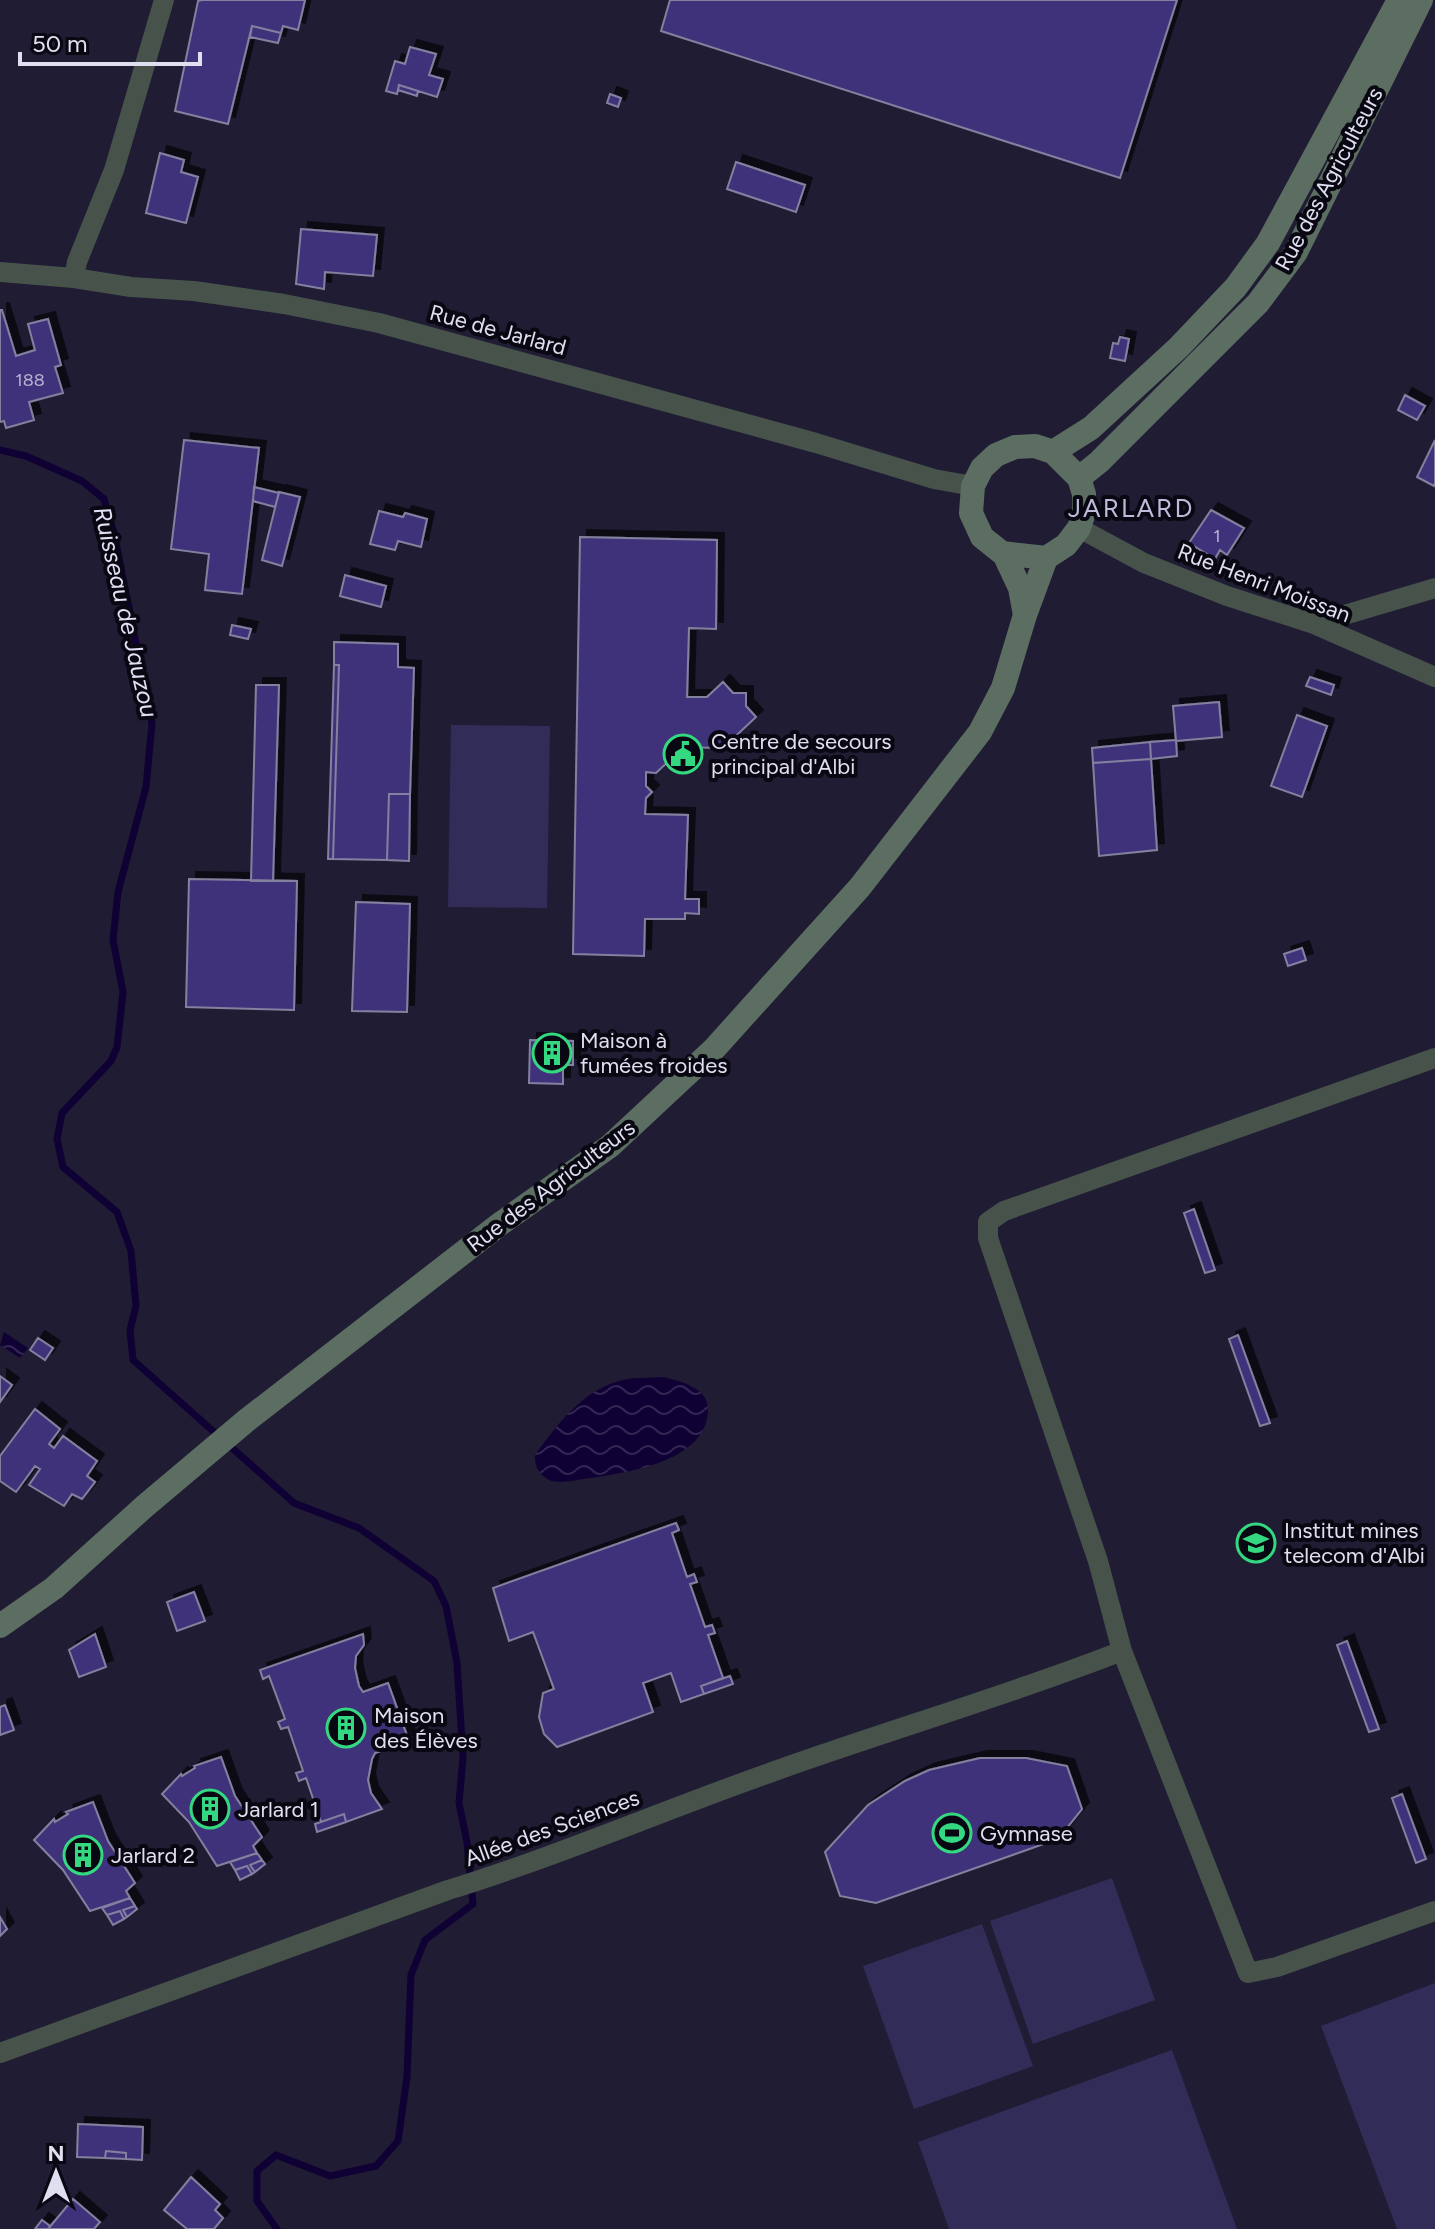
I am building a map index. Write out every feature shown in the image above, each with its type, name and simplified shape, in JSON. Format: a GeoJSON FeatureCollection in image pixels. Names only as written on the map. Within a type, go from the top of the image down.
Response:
{"type":"FeatureCollection","features":[{"type":"Feature","properties":{"kind":"street"},"geometry":{"type":"LineString","coordinates":[[74,278],[77,262],[114,170],[164,0]]}},
{"type":"Feature","properties":{"kind":"street","name":"Rue des Agriculteurs"},"geometry":{"type":"LineString","coordinates":[[1053,452],[1091,428],[1179,347],[1236,287],[1268,243],[1399,0]]}},
{"type":"Feature","properties":{"kind":"street","name":"Rue des Agriculteurs"},"geometry":{"type":"LineString","coordinates":[[1079,478],[1111,451],[1258,303],[1296,252],[1421,0]]}},
{"type":"Feature","properties":{"kind":"street","name":"Rue de Jarlard"},"geometry":{"type":"LineString","coordinates":[[0,272],[284,304],[379,323],[801,439],[934,479],[973,486]]}},
{"type":"Feature","properties":{"kind":"street"},"geometry":{"type":"LineString","coordinates":[[1004,554],[1046,558],[1066,545],[1079,528],[1084,512],[1084,494],[1079,478],[1053,452],[1035,446],[1015,447],[996,455],[982,468],[973,486],[971,513],[982,537],[1004,554],[1020,588],[1025,615]]}},
{"type":"Feature","properties":{"kind":"street","name":"Rue Henri Moissan"},"geometry":{"type":"LineString","coordinates":[[1079,528],[1129,556],[1199,585],[1314,624],[1435,677]]}},
{"type":"Feature","properties":{"kind":"street","name":"Rue des Agriculteurs"},"geometry":{"type":"LineString","coordinates":[[0,1626],[54,1588],[247,1420],[500,1224],[610,1146],[714,1049],[860,887],[980,732],[1003,688],[1046,558]]}},
{"type":"Feature","properties":{"kind":"street"},"geometry":{"type":"LineString","coordinates":[[1314,624],[1435,588]]}},
{"type":"Feature","properties":{"kind":"street"},"geometry":{"type":"LineString","coordinates":[[1435,1058],[1004,1211],[988,1222],[988,1238],[1098,1561],[1122,1651],[1248,1973],[1277,1967],[1435,1911]]}},
{"type":"Feature","properties":{"kind":"street","name":"Allée des Sciences"},"geometry":{"type":"LineString","coordinates":[[0,2053],[448,1890],[497,1875],[773,1771],[1056,1677],[1122,1651]]}},
{"type":"Feature","properties":{"kind":"shaded area"},"geometry":{"type":"Polygon","coordinates":[[[451,725],[550,726],[547,908],[448,907],[451,725]]]}},
{"type":"Feature","properties":{"kind":"shaded area"},"geometry":{"type":"Polygon","coordinates":[[[1112,1878],[1155,2000],[1033,2044],[990,1921],[1112,1878]]]}},
{"type":"Feature","properties":{"kind":"shaded area"},"geometry":{"type":"Polygon","coordinates":[[[982,1924],[1033,2066],[914,2109],[863,1966],[982,1924]]]}},
{"type":"Feature","properties":{"kind":"shaded area"},"geometry":{"type":"Polygon","coordinates":[[[1435,1983],[1435,2229],[1397,2229],[1321,2026],[1435,1983]]]}},
{"type":"Feature","properties":{"kind":"shaded area"},"geometry":{"type":"Polygon","coordinates":[[[1172,2050],[1237,2229],[949,2229],[918,2142],[1172,2050]]]}},
{"type":"Feature","properties":{"kind":"water"},"geometry":{"type":"Polygon","coordinates":[[[4,1332],[28,1348],[20,1358],[0,1345],[4,1332]]]}},
{"type":"Feature","properties":{"kind":"water"},"geometry":{"type":"Polygon","coordinates":[[[663,1377],[692,1387],[707,1402],[705,1427],[695,1441],[681,1452],[645,1467],[570,1481],[554,1481],[540,1473],[535,1455],[582,1401],[619,1381],[663,1377]]]}},
{"type":"Feature","properties":{"kind":"building"},"geometry":{"type":"Polygon","coordinates":[[[305,0],[298,30],[283,26],[281,33],[252,26],[228,124],[175,111],[198,1],[305,0]]]}},
{"type":"Feature","properties":{"kind":"building"},"geometry":{"type":"Polygon","coordinates":[[[670,0],[1177,0],[1120,178],[661,31],[670,0]]]}},
{"type":"Feature","properties":{"kind":"building"},"geometry":{"type":"Polygon","coordinates":[[[252,26],[281,33],[278,43],[250,37],[252,26]]]}},
{"type":"Feature","properties":{"kind":"building"},"geometry":{"type":"Polygon","coordinates":[[[410,47],[436,54],[429,75],[443,79],[437,97],[399,85],[397,94],[386,91],[395,61],[405,64],[410,47]]]}},
{"type":"Feature","properties":{"kind":"building"},"geometry":{"type":"Polygon","coordinates":[[[399,85],[418,91],[417,96],[398,90],[399,85]]]}},
{"type":"Feature","properties":{"kind":"building"},"geometry":{"type":"Polygon","coordinates":[[[610,94],[621,98],[618,107],[607,103],[610,94]]]}},
{"type":"Feature","properties":{"kind":"building"},"geometry":{"type":"Polygon","coordinates":[[[160,153],[184,160],[181,172],[198,177],[186,223],[146,213],[160,153]]]}},
{"type":"Feature","properties":{"kind":"building"},"geometry":{"type":"Polygon","coordinates":[[[736,162],[805,185],[796,212],[727,189],[736,162]]]}},
{"type":"Feature","properties":{"kind":"building"},"geometry":{"type":"Polygon","coordinates":[[[301,229],[377,235],[373,276],[325,272],[324,289],[296,284],[301,229]]]}},
{"type":"Feature","properties":{"kind":"building"},"geometry":{"type":"Polygon","coordinates":[[[0,310],[16,356],[35,350],[28,324],[48,319],[61,365],[55,367],[63,393],[29,402],[34,420],[6,428],[4,421],[0,422],[0,310]]]}},
{"type":"Feature","properties":{"kind":"building"},"geometry":{"type":"Polygon","coordinates":[[[1120,337],[1129,339],[1125,361],[1110,358],[1113,343],[1118,344],[1120,337]]]}},
{"type":"Feature","properties":{"kind":"building"},"geometry":{"type":"Polygon","coordinates":[[[1405,395],[1425,406],[1417,420],[1398,410],[1405,395]]]}},
{"type":"Feature","properties":{"kind":"building"},"geometry":{"type":"Polygon","coordinates":[[[184,440],[259,448],[242,594],[205,590],[209,554],[171,549],[184,440]]]}},
{"type":"Feature","properties":{"kind":"building"},"geometry":{"type":"Polygon","coordinates":[[[1435,440],[1435,483],[1434,486],[1417,477],[1435,440]]]}},
{"type":"Feature","properties":{"kind":"building"},"geometry":{"type":"Polygon","coordinates":[[[254,487],[279,493],[275,507],[253,501],[254,487]]]}},
{"type":"Feature","properties":{"kind":"building"},"geometry":{"type":"Polygon","coordinates":[[[279,492],[300,497],[282,566],[262,560],[279,492]]]}},
{"type":"Feature","properties":{"kind":"building"},"geometry":{"type":"Polygon","coordinates":[[[1211,510],[1244,528],[1227,555],[1220,550],[1215,559],[1189,543],[1211,510]]]}},
{"type":"Feature","properties":{"kind":"building"},"geometry":{"type":"Polygon","coordinates":[[[379,511],[427,519],[421,547],[398,541],[395,550],[370,544],[379,511]]]}},
{"type":"Feature","properties":{"kind":"building"},"geometry":{"type":"Polygon","coordinates":[[[580,537],[717,540],[716,629],[689,628],[687,697],[707,697],[723,682],[733,693],[746,693],[746,706],[756,717],[723,748],[672,747],[672,758],[656,773],[646,772],[646,786],[652,792],[646,798],[645,814],[688,815],[685,899],[699,899],[699,914],[685,913],[685,919],[645,919],[644,956],[573,954],[580,537]]]}},
{"type":"Feature","properties":{"kind":"building"},"geometry":{"type":"Polygon","coordinates":[[[345,575],[386,586],[381,607],[340,596],[345,575]]]}},
{"type":"Feature","properties":{"kind":"building"},"geometry":{"type":"Polygon","coordinates":[[[232,625],[251,629],[248,639],[230,635],[232,625]]]}},
{"type":"Feature","properties":{"kind":"building"},"geometry":{"type":"Polygon","coordinates":[[[334,642],[398,644],[398,667],[414,668],[410,794],[389,794],[387,860],[333,859],[339,665],[334,665],[334,642]]]}},
{"type":"Feature","properties":{"kind":"building"},"geometry":{"type":"Polygon","coordinates":[[[334,665],[339,665],[333,859],[328,859],[334,665]]]}},
{"type":"Feature","properties":{"kind":"building"},"geometry":{"type":"Polygon","coordinates":[[[1310,677],[1334,685],[1331,695],[1306,686],[1310,677]]]}},
{"type":"Feature","properties":{"kind":"building"},"geometry":{"type":"Polygon","coordinates":[[[256,685],[279,685],[273,881],[251,881],[256,685]]]}},
{"type":"Feature","properties":{"kind":"building"},"geometry":{"type":"Polygon","coordinates":[[[1219,702],[1222,737],[1176,741],[1173,706],[1219,702]]]}},
{"type":"Feature","properties":{"kind":"building"},"geometry":{"type":"Polygon","coordinates":[[[1297,715],[1327,726],[1302,797],[1271,786],[1297,715]]]}},
{"type":"Feature","properties":{"kind":"building"},"geometry":{"type":"Polygon","coordinates":[[[1176,740],[1177,756],[1151,759],[1150,742],[1176,740]]]}},
{"type":"Feature","properties":{"kind":"building"},"geometry":{"type":"Polygon","coordinates":[[[1150,742],[1151,759],[1093,763],[1092,748],[1150,742]]]}},
{"type":"Feature","properties":{"kind":"building"},"geometry":{"type":"Polygon","coordinates":[[[1151,759],[1157,850],[1099,856],[1093,763],[1151,759]]]}},
{"type":"Feature","properties":{"kind":"building"},"geometry":{"type":"Polygon","coordinates":[[[389,794],[410,794],[409,861],[387,860],[389,794]]]}},
{"type":"Feature","properties":{"kind":"building"},"geometry":{"type":"Polygon","coordinates":[[[189,879],[297,881],[294,1010],[186,1007],[189,879]]]}},
{"type":"Feature","properties":{"kind":"building"},"geometry":{"type":"Polygon","coordinates":[[[356,902],[410,904],[407,1012],[352,1011],[356,902]]]}},
{"type":"Feature","properties":{"kind":"building"},"geometry":{"type":"Polygon","coordinates":[[[1302,948],[1306,960],[1288,966],[1284,954],[1302,948]]]}},
{"type":"Feature","properties":{"kind":"building","name":"Maison à fumées froides"},"geometry":{"type":"Polygon","coordinates":[[[530,1040],[573,1041],[573,1065],[563,1065],[563,1084],[529,1083],[530,1040]]]}},
{"type":"Feature","properties":{"kind":"building"},"geometry":{"type":"Polygon","coordinates":[[[1194,1209],[1215,1270],[1205,1273],[1184,1213],[1194,1209]]]}},
{"type":"Feature","properties":{"kind":"building"},"geometry":{"type":"Polygon","coordinates":[[[1238,1335],[1270,1423],[1260,1426],[1229,1339],[1238,1335]]]}},
{"type":"Feature","properties":{"kind":"building"},"geometry":{"type":"Polygon","coordinates":[[[38,1338],[53,1348],[45,1360],[30,1350],[38,1338]]]}},
{"type":"Feature","properties":{"kind":"building"},"geometry":{"type":"Polygon","coordinates":[[[0,1376],[12,1385],[0,1402],[0,1376]]]}},
{"type":"Feature","properties":{"kind":"building"},"geometry":{"type":"Polygon","coordinates":[[[35,1409],[60,1429],[49,1444],[54,1448],[63,1436],[97,1461],[87,1476],[95,1482],[82,1499],[72,1494],[64,1506],[29,1485],[40,1469],[35,1466],[16,1492],[0,1481],[0,1456],[35,1409]]]}},
{"type":"Feature","properties":{"kind":"building"},"geometry":{"type":"Polygon","coordinates":[[[676,1523],[679,1530],[672,1533],[687,1577],[694,1574],[697,1582],[690,1584],[705,1627],[712,1625],[715,1633],[708,1635],[723,1678],[701,1686],[704,1694],[681,1702],[671,1673],[643,1683],[653,1712],[557,1747],[544,1734],[539,1717],[543,1693],[554,1689],[533,1632],[509,1641],[493,1588],[676,1523]]]}},
{"type":"Feature","properties":{"kind":"building"},"geometry":{"type":"Polygon","coordinates":[[[194,1592],[205,1621],[177,1631],[167,1602],[194,1592]]]}},
{"type":"Feature","properties":{"kind":"building"},"geometry":{"type":"Polygon","coordinates":[[[95,1634],[106,1667],[79,1677],[69,1650],[95,1634]]]}},
{"type":"Feature","properties":{"kind":"building","name":"Maison des Élèves"},"geometry":{"type":"Polygon","coordinates":[[[363,1634],[364,1645],[356,1656],[355,1668],[359,1686],[363,1692],[388,1683],[409,1741],[375,1753],[372,1759],[368,1780],[371,1793],[382,1809],[346,1822],[344,1814],[321,1822],[306,1778],[299,1781],[296,1773],[303,1771],[288,1727],[281,1729],[278,1722],[285,1719],[269,1676],[263,1679],[260,1670],[363,1634]]]}},
{"type":"Feature","properties":{"kind":"building"},"geometry":{"type":"Polygon","coordinates":[[[1347,1641],[1379,1729],[1369,1732],[1337,1645],[1347,1641]]]}},
{"type":"Feature","properties":{"kind":"building"},"geometry":{"type":"Polygon","coordinates":[[[730,1676],[733,1684],[704,1694],[701,1686],[730,1676]]]}},
{"type":"Feature","properties":{"kind":"building"},"geometry":{"type":"Polygon","coordinates":[[[5,1705],[14,1730],[0,1735],[0,1707],[5,1705]]]}},
{"type":"Feature","properties":{"kind":"building","name":"Jarlard 1"},"geometry":{"type":"Polygon","coordinates":[[[221,1757],[235,1796],[262,1837],[253,1846],[257,1853],[217,1866],[189,1822],[162,1794],[181,1774],[221,1757]]]}},
{"type":"Feature","properties":{"kind":"building","name":"Gymnase"},"geometry":{"type":"Polygon","coordinates":[[[980,1758],[1026,1758],[1067,1766],[1082,1809],[1058,1839],[876,1903],[840,1896],[825,1852],[868,1805],[905,1781],[929,1770],[980,1758]]]}},
{"type":"Feature","properties":{"kind":"building"},"geometry":{"type":"Polygon","coordinates":[[[1402,1794],[1426,1859],[1416,1863],[1392,1798],[1402,1794]]]}},
{"type":"Feature","properties":{"kind":"building","name":"Jarlard 2"},"geometry":{"type":"Polygon","coordinates":[[[93,1802],[108,1841],[135,1883],[126,1891],[130,1898],[90,1911],[63,1870],[34,1840],[54,1819],[55,1822],[68,1814],[66,1812],[93,1802]]]}},
{"type":"Feature","properties":{"kind":"building"},"geometry":{"type":"Polygon","coordinates":[[[344,1814],[346,1822],[317,1832],[315,1824],[344,1814]]]}},
{"type":"Feature","properties":{"kind":"building"},"geometry":{"type":"Polygon","coordinates":[[[257,1853],[262,1860],[250,1865],[255,1872],[252,1874],[247,1866],[235,1870],[230,1862],[257,1853]]]}},
{"type":"Feature","properties":{"kind":"building"},"geometry":{"type":"Polygon","coordinates":[[[262,1860],[265,1864],[255,1872],[250,1865],[262,1860]]]}},
{"type":"Feature","properties":{"kind":"building"},"geometry":{"type":"Polygon","coordinates":[[[247,1866],[252,1874],[240,1880],[235,1870],[247,1866]]]}},
{"type":"Feature","properties":{"kind":"building"},"geometry":{"type":"Polygon","coordinates":[[[130,1898],[135,1906],[123,1910],[127,1917],[124,1919],[120,1911],[107,1915],[102,1908],[130,1898]]]}},
{"type":"Feature","properties":{"kind":"building"},"geometry":{"type":"Polygon","coordinates":[[[135,1906],[137,1909],[127,1917],[123,1910],[135,1906]]]}},
{"type":"Feature","properties":{"kind":"building"},"geometry":{"type":"Polygon","coordinates":[[[120,1911],[124,1919],[113,1925],[107,1915],[120,1911]]]}},
{"type":"Feature","properties":{"kind":"building"},"geometry":{"type":"Polygon","coordinates":[[[0,1917],[7,1929],[0,1936],[0,1917]]]}},
{"type":"Feature","properties":{"kind":"building"},"geometry":{"type":"Polygon","coordinates":[[[78,2124],[143,2127],[142,2160],[126,2159],[126,2153],[106,2151],[105,2158],[77,2157],[78,2124]]]}},
{"type":"Feature","properties":{"kind":"building"},"geometry":{"type":"Polygon","coordinates":[[[106,2151],[126,2153],[126,2159],[105,2158],[106,2151]]]}},
{"type":"Feature","properties":{"kind":"building"},"geometry":{"type":"Polygon","coordinates":[[[191,2177],[220,2204],[215,2210],[223,2218],[214,2229],[187,2229],[164,2210],[191,2177]]]}},
{"type":"Feature","properties":{"kind":"building"},"geometry":{"type":"Polygon","coordinates":[[[73,2199],[100,2222],[94,2229],[48,2229],[73,2199]]]}},
{"type":"Feature","properties":{"kind":"building"},"geometry":{"type":"Polygon","coordinates":[[[42,2220],[50,2226],[48,2229],[35,2229],[42,2220]]]}},
{"type":"Feature","properties":{"kind":"waterway","name":"Ruisseau de Jauzou"},"geometry":{"type":"LineString","coordinates":[[0,450],[26,456],[82,481],[104,499],[114,533],[152,724],[146,787],[118,892],[113,940],[123,992],[117,1047],[111,1061],[62,1113],[57,1139],[63,1167],[117,1212],[131,1251],[136,1306],[130,1330],[133,1360],[294,1503],[359,1528],[434,1581],[446,1606],[457,1663],[463,1757],[459,1803],[467,1842],[473,1904],[425,1940],[411,1975],[407,2077],[398,2141],[376,2166],[330,2176],[276,2155],[257,2171],[257,2201],[277,2229]]}},
{"type":"Feature","properties":{"kind":"place","name":"Centre de secours principal d'Albi"},"geometry":{"type":"Point","coordinates":[683,754]}},
{"type":"Feature","properties":{"kind":"place","name":"Maison à fumées froides"},"geometry":{"type":"Point","coordinates":[552,1053]}},
{"type":"Feature","properties":{"kind":"place","name":"Institut mines telecom d'Albi"},"geometry":{"type":"Point","coordinates":[1256,1543]}},
{"type":"Feature","properties":{"kind":"place","name":"Maison des Élèves"},"geometry":{"type":"Point","coordinates":[346,1728]}},
{"type":"Feature","properties":{"kind":"place","name":"Jarlard 1"},"geometry":{"type":"Point","coordinates":[210,1809]}},
{"type":"Feature","properties":{"kind":"place","name":"Gymnase"},"geometry":{"type":"Point","coordinates":[952,1833]}},
{"type":"Feature","properties":{"kind":"place","name":"Jarlard 2"},"geometry":{"type":"Point","coordinates":[83,1855]}},
{"type":"Feature","properties":{"kind":"district","name":"JARLARD"},"geometry":{"type":"Point","coordinates":[1131,508]}}]}
